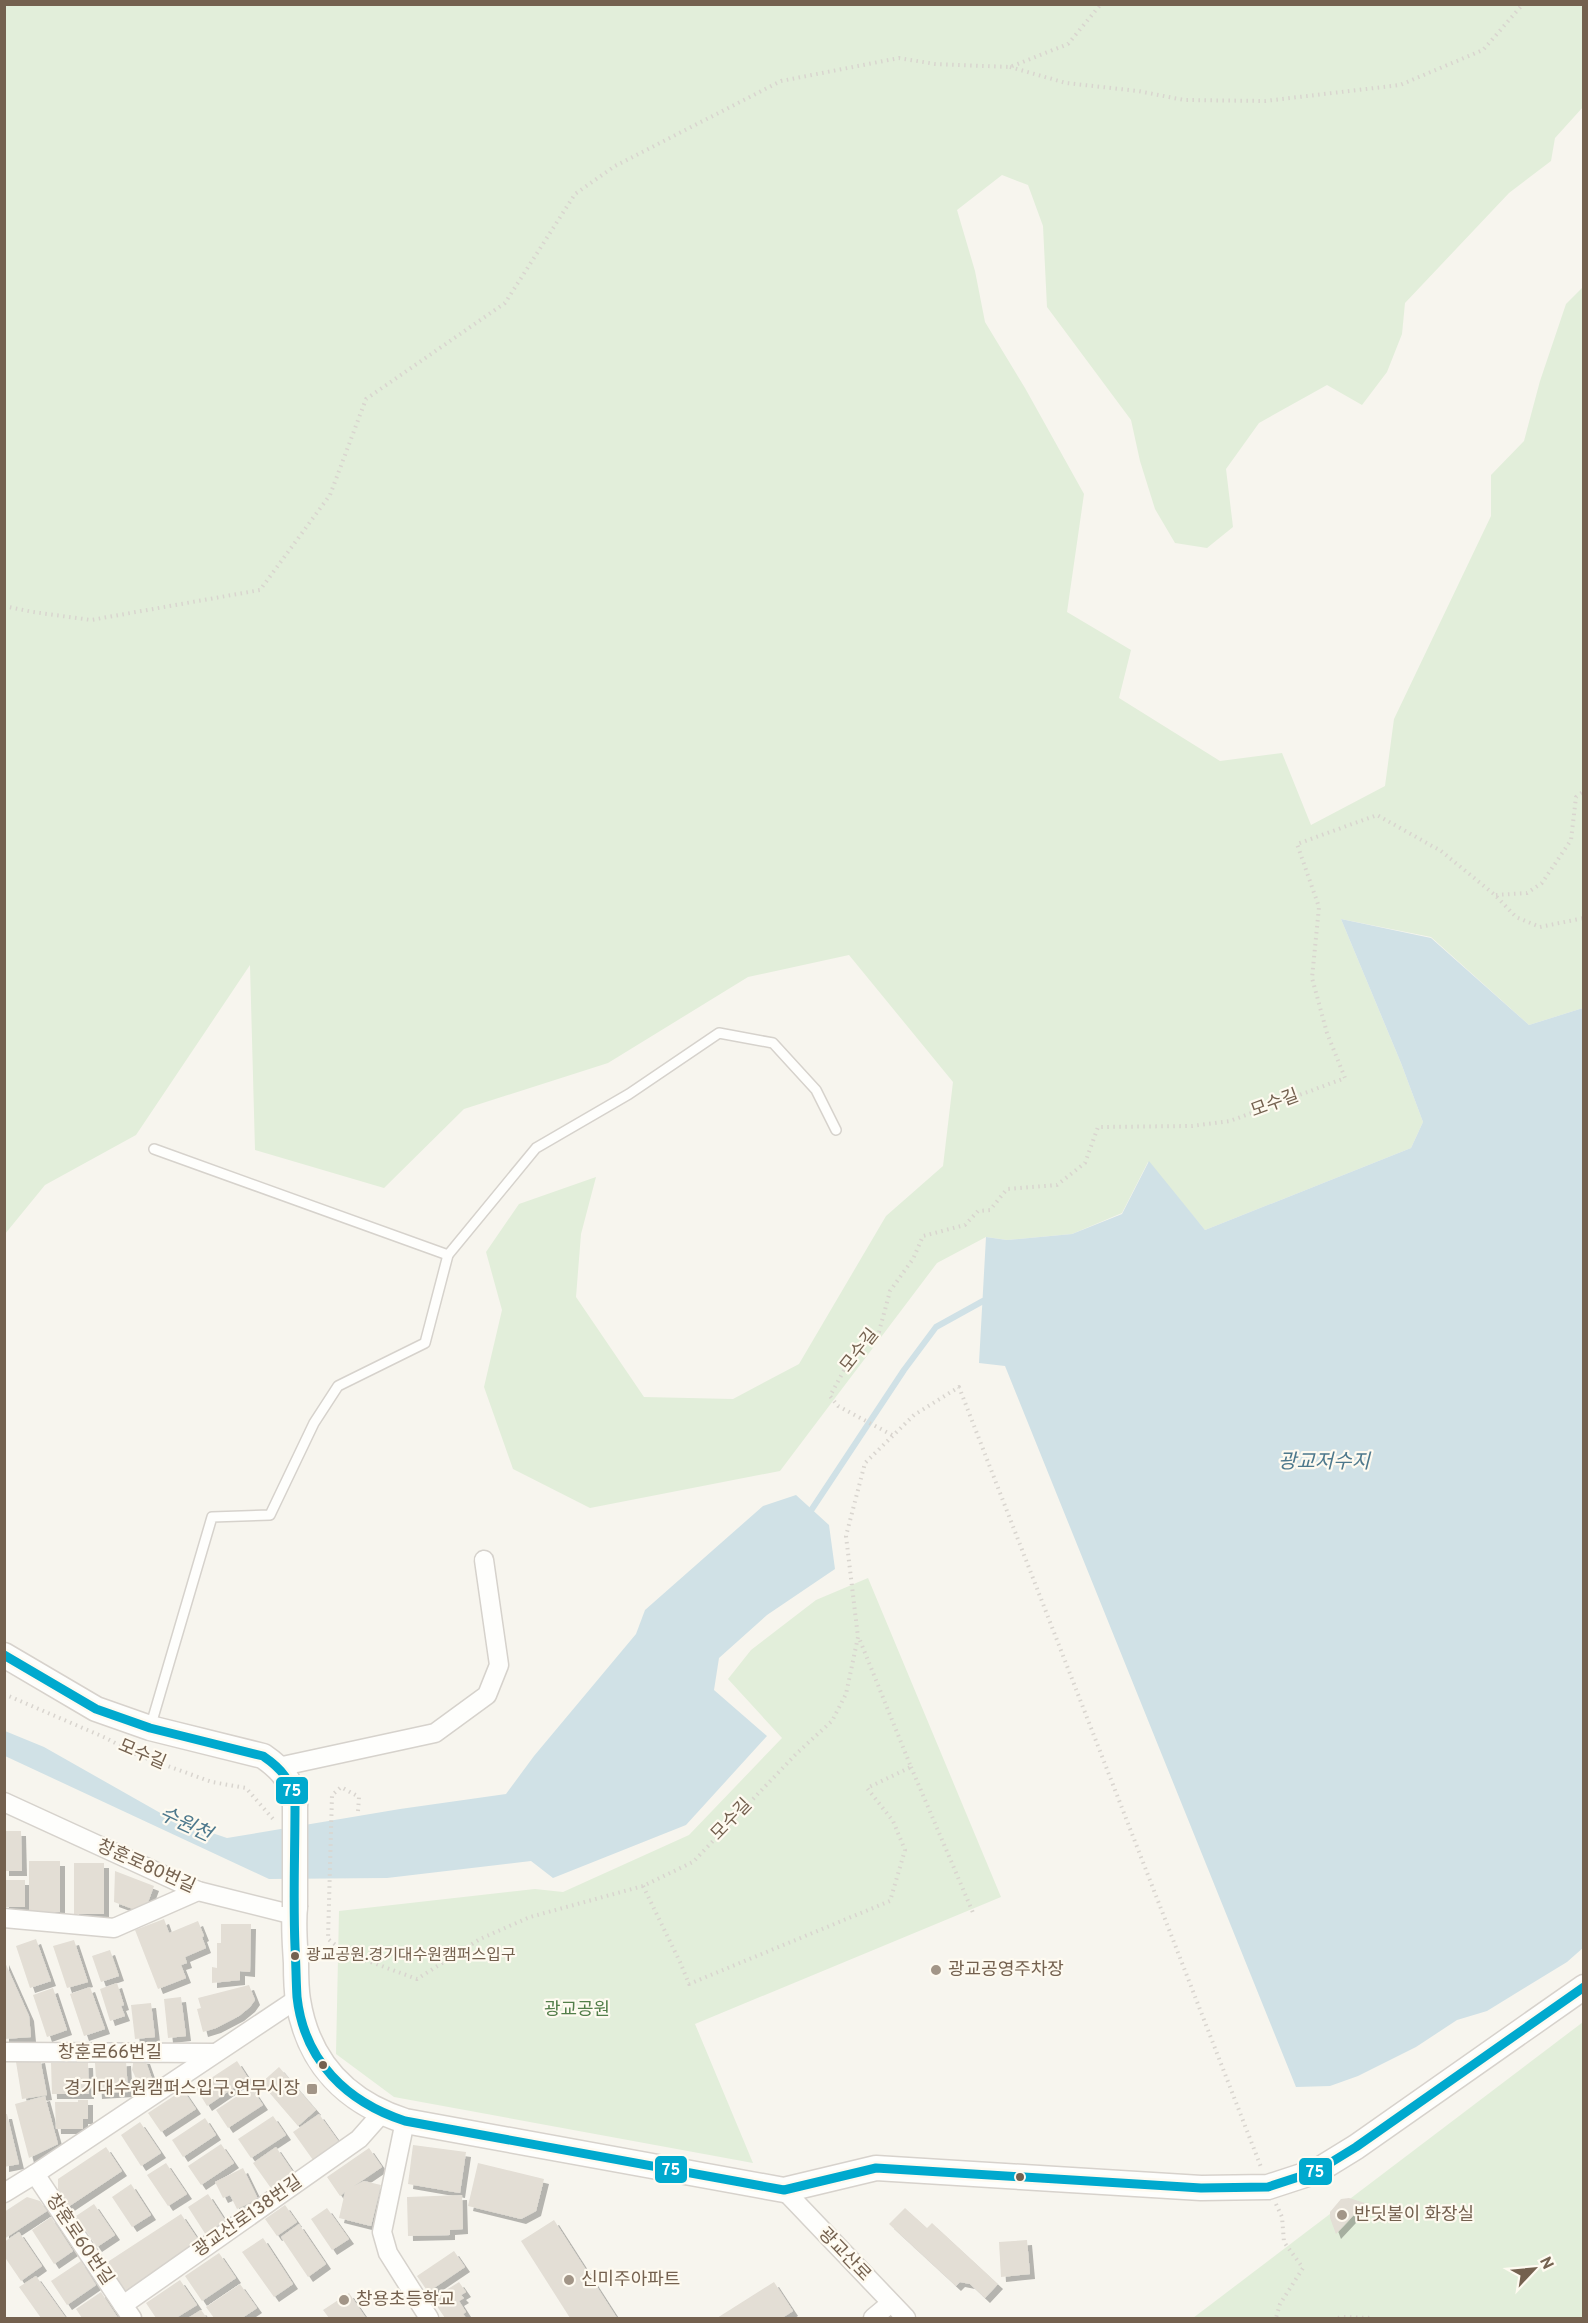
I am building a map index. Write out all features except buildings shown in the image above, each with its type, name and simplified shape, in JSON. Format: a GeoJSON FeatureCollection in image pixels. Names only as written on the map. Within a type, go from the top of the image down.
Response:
{"type":"FeatureCollection","features":[{"type":"Feature","properties":{"kind":"street"},"geometry":{"type":"LineString","coordinates":[[278,1767],[435,1732],[487,1695],[499,1665],[484,1560]]}},
{"type":"Feature","properties":{"kind":"street"},"geometry":{"type":"LineString","coordinates":[[4,1655],[96,1709],[150,1728],[263,1756],[278,1767],[294,1791],[297,1999],[304,2027],[332,2079],[354,2097],[382,2114],[405,2121],[784,2190],[876,2168],[1201,2188],[1268,2187],[1317,2171],[1356,2147],[1584,1987]]}},
{"type":"Feature","properties":{"kind":"street","name":"창훈로80번길"},"geometry":{"type":"LineString","coordinates":[[4,1802],[198,1891],[294,1911]]}},
{"type":"Feature","properties":{"kind":"street"},"geometry":{"type":"LineString","coordinates":[[4,1918],[114,1928],[198,1891]]}},
{"type":"Feature","properties":{"kind":"street","name":"창훈로60번길"},"geometry":{"type":"LineString","coordinates":[[4,2193],[36,2174],[297,1999]]}},
{"type":"Feature","properties":{"kind":"street","name":"창훈로66번길"},"geometry":{"type":"LineString","coordinates":[[4,2052],[215,2053]]}},
{"type":"Feature","properties":{"kind":"street","name":"광교산로138번길"},"geometry":{"type":"LineString","coordinates":[[127,2312],[359,2139],[382,2114]]}},
{"type":"Feature","properties":{"kind":"street"},"geometry":{"type":"LineString","coordinates":[[405,2121],[382,2232],[388,2253],[429,2319]]}},
{"type":"Feature","properties":{"kind":"street","name":"창훈로60번길"},"geometry":{"type":"LineString","coordinates":[[36,2174],[127,2312]]}},
{"type":"Feature","properties":{"kind":"street","name":"광교산로"},"geometry":{"type":"LineString","coordinates":[[784,2190],[906,2319]]}},
{"type":"Feature","properties":{"kind":"street"},"geometry":{"type":"LineString","coordinates":[[873,2319],[891,2303]]}},
{"type":"Feature","properties":{"kind":"lane"},"geometry":{"type":"LineString","coordinates":[[150,1728],[212,1517],[270,1515],[314,1423],[338,1386],[425,1343],[448,1255],[536,1148],[629,1094],[719,1033],[773,1042],[816,1090],[836,1130]]}},
{"type":"Feature","properties":{"kind":"lane"},"geometry":{"type":"LineString","coordinates":[[154,1149],[448,1255]]}},
{"type":"Feature","properties":{"kind":"path"},"geometry":{"type":"LineString","coordinates":[[1010,68],[1068,44],[1101,4]]}},
{"type":"Feature","properties":{"kind":"path"},"geometry":{"type":"LineString","coordinates":[[4,606],[92,620],[260,590],[330,495],[366,399],[505,303],[575,194],[615,166],[781,81],[899,58],[935,64],[1010,68],[1066,83],[1137,91],[1184,100],[1265,101],[1400,85],[1483,50],[1523,4]]}},
{"type":"Feature","properties":{"kind":"path"},"geometry":{"type":"LineString","coordinates":[[1495,895],[1527,893],[1542,883],[1571,840],[1576,797],[1584,790]]}},
{"type":"Feature","properties":{"kind":"path","name":"모수길"},"geometry":{"type":"LineString","coordinates":[[358,1811],[359,1797],[341,1787],[332,1795],[328,1939],[346,1953],[417,1979],[480,1939],[530,1917],[643,1886],[693,1862],[797,1753],[832,1721],[846,1694],[858,1637],[846,1536],[865,1463],[893,1435],[838,1406],[830,1396],[857,1349],[879,1332],[890,1291],[913,1259],[923,1236],[965,1225],[978,1211],[990,1210],[1007,1189],[1057,1185],[1085,1163],[1098,1127],[1168,1126],[1230,1121],[1345,1078],[1327,1033],[1312,978],[1319,907],[1297,844],[1377,814],[1441,851],[1495,895],[1516,916],[1540,927],[1584,918]]}},
{"type":"Feature","properties":{"kind":"path"},"geometry":{"type":"LineString","coordinates":[[893,1435],[914,1415],[959,1388],[1268,2187],[1282,2217],[1284,2242],[1302,2268],[1280,2304],[1276,2319]]}},
{"type":"Feature","properties":{"kind":"path"},"geometry":{"type":"LineString","coordinates":[[858,1637],[974,1915]]}},
{"type":"Feature","properties":{"kind":"path","name":"모수길"},"geometry":{"type":"LineString","coordinates":[[4,1694],[105,1738],[137,1755],[212,1782],[246,1788],[273,1819]]}},
{"type":"Feature","properties":{"kind":"path"},"geometry":{"type":"LineString","coordinates":[[643,1886],[689,1984],[890,1901],[905,1850],[893,1821],[867,1788],[911,1767]]}},
{"type":"Feature","properties":{"kind":"path"},"geometry":{"type":"LineString","coordinates":[[1338,2319],[1343,2317],[1372,2319]]}},
{"type":"Feature","properties":{"kind":"green space"},"geometry":{"type":"Polygon","coordinates":[[[5,5],[1583,5],[1583,107],[1555,138],[1551,161],[1509,193],[1405,303],[1402,334],[1387,372],[1362,405],[1327,385],[1259,423],[1226,469],[1233,527],[1207,548],[1175,543],[1155,509],[1140,461],[1131,420],[1047,307],[1043,226],[1028,185],[1002,175],[957,210],[975,271],[985,322],[1084,494],[1067,612],[1131,650],[1119,698],[1220,761],[1282,753],[1311,825],[1385,786],[1394,719],[1491,516],[1491,475],[1524,441],[1540,381],[1566,304],[1583,287],[1583,1008],[1529,1025],[1431,937],[1341,919],[1423,1122],[1411,1148],[1205,1230],[1148,1162],[1122,1213],[1072,1234],[1007,1240],[986,1237],[937,1263],[780,1471],[590,1508],[513,1469],[484,1387],[502,1310],[486,1252],[519,1204],[596,1177],[581,1234],[576,1297],[644,1397],[733,1399],[799,1364],[886,1216],[943,1166],[953,1082],[849,955],[748,977],[608,1063],[464,1109],[384,1188],[255,1150],[250,965],[136,1135],[45,1185],[5,1234],[5,5]]]}},
{"type":"Feature","properties":{"kind":"green space","name":"광교공원"},"geometry":{"type":"Polygon","coordinates":[[[868,1578],[1001,1897],[695,2024],[753,2163],[394,2097],[336,2054],[339,1911],[535,1889],[563,1892],[689,1835],[782,1738],[728,1679],[751,1650],[816,1600],[868,1578]]]}},
{"type":"Feature","properties":{"kind":"green space"},"geometry":{"type":"Polygon","coordinates":[[[1583,2022],[1583,2318],[1193,2318],[1583,2022]]]}},
{"type":"Feature","properties":{"kind":"water","name":"광교저수지"},"geometry":{"type":"Polygon","coordinates":[[[1341,919],[1431,938],[1529,1025],[1583,1008],[1584,1947],[1567,1962],[1487,2011],[1457,2020],[1416,2047],[1358,2076],[1330,2086],[1296,2087],[1005,1366],[979,1363],[986,1237],[1007,1240],[1072,1234],[1122,1214],[1149,1161],[1205,1230],[1411,1148],[1423,1122],[1341,919]]]}},
{"type":"Feature","properties":{"kind":"water","name":"수원천"},"geometry":{"type":"Polygon","coordinates":[[[796,1495],[829,1525],[835,1569],[767,1615],[719,1658],[714,1690],[767,1736],[686,1825],[553,1878],[531,1861],[387,1878],[269,1879],[5,1756],[5,1731],[44,1747],[171,1819],[227,1838],[506,1794],[534,1756],[636,1634],[645,1610],[763,1506],[796,1495]]]}},
{"type":"Feature","properties":{"kind":"waterway"},"geometry":{"type":"LineString","coordinates":[[812,1509],[904,1370],[936,1327],[983,1301]]}},
{"type":"Feature","properties":{"kind":"transit line","name":"75"},"geometry":{"type":"LineString","coordinates":[[4,1655],[96,1709],[150,1728],[263,1756],[281,1771],[289,1782],[295,1804],[294,1929],[297,1997],[301,2020],[309,2041],[332,2076],[365,2103],[405,2121],[784,2190],[876,2168],[1201,2188],[1268,2187],[1317,2171],[1356,2147],[1584,1987]]}},
{"type":"Feature","properties":{"kind":"place","name":"광교공원.경기대수원캠퍼스입구"},"geometry":{"type":"Point","coordinates":[295,1956]}},
{"type":"Feature","properties":{"kind":"place","name":"광교공영주차장"},"geometry":{"type":"Point","coordinates":[936,1970]}},
{"type":"Feature","properties":{"kind":"place","name":"경기대수원캠퍼스입구.연무시장"},"geometry":{"type":"Point","coordinates":[312,2089]}},
{"type":"Feature","properties":{"kind":"place","name":"반딧불이 화장실"},"geometry":{"type":"Point","coordinates":[1342,2215]}},
{"type":"Feature","properties":{"kind":"place","name":"신미주아파트"},"geometry":{"type":"Point","coordinates":[569,2280]}},
{"type":"Feature","properties":{"kind":"place","name":"창용초등학교"},"geometry":{"type":"Point","coordinates":[344,2300]}}]}
